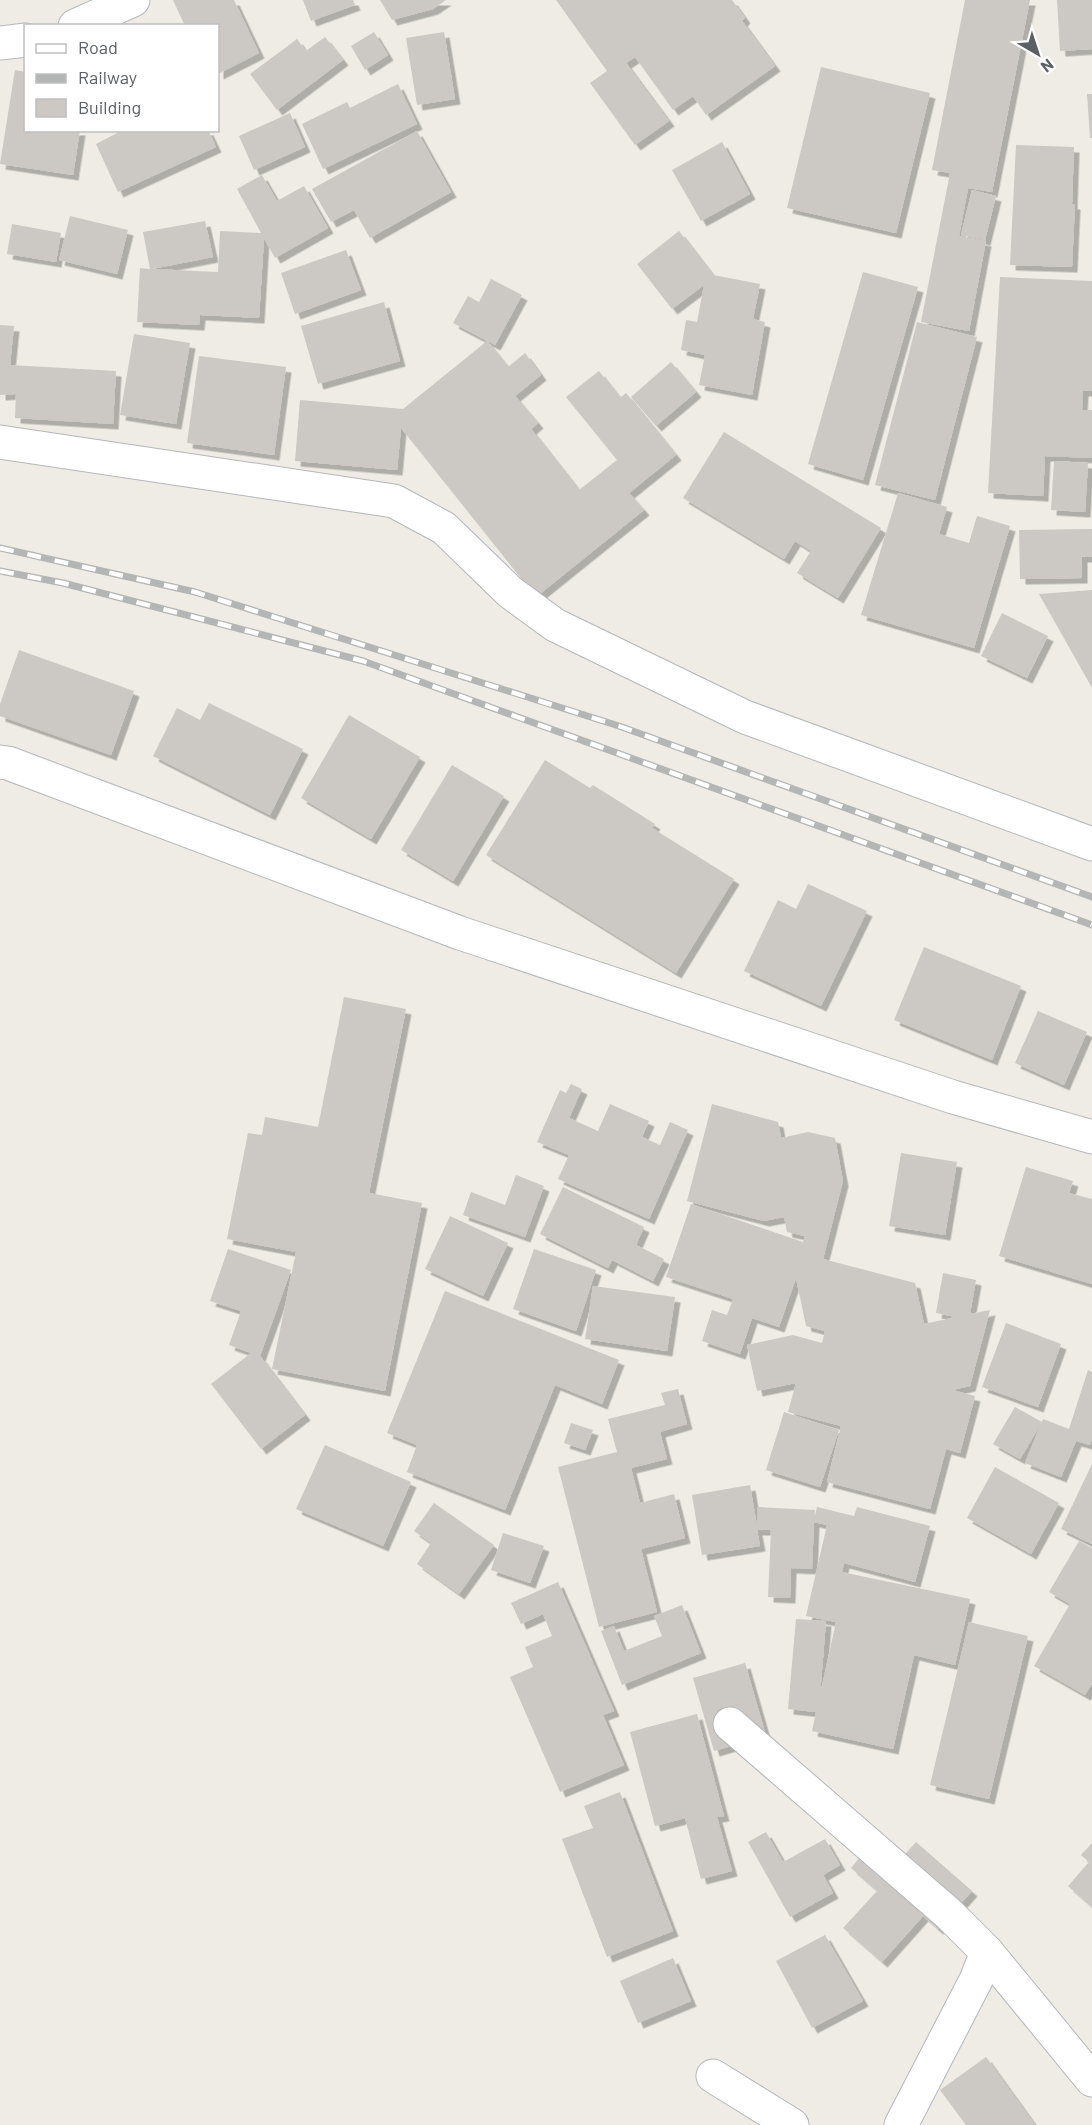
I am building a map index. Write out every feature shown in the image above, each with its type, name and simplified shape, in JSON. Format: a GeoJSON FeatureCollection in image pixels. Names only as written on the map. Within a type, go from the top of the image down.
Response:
{"type":"FeatureCollection","features":[{"type":"Feature","properties":{"kind":"street"},"geometry":{"type":"LineString","coordinates":[[80,24],[134,0]]}},
{"type":"Feature","properties":{"kind":"street"},"geometry":{"type":"LineString","coordinates":[[0,44],[24,40]]}},
{"type":"Feature","properties":{"kind":"street"},"geometry":{"type":"LineString","coordinates":[[0,442],[394,501],[444,528],[510,592],[555,625],[745,717],[1092,844]]}},
{"type":"Feature","properties":{"kind":"street"},"geometry":{"type":"LineString","coordinates":[[0,762],[19,767],[460,933],[953,1097],[1092,1137]]}},
{"type":"Feature","properties":{"kind":"street"},"geometry":{"type":"LineString","coordinates":[[730,1724],[949,1914],[987,1952],[1092,2080]]}},
{"type":"Feature","properties":{"kind":"street"},"geometry":{"type":"LineString","coordinates":[[901,2125],[976,1980],[987,1952]]}},
{"type":"Feature","properties":{"kind":"street"},"geometry":{"type":"LineString","coordinates":[[713,2076],[792,2125]]}},
{"type":"Feature","properties":{"kind":"building"},"geometry":{"type":"Polygon","coordinates":[[[173,0],[234,0],[259,53],[219,73],[219,24],[184,24],[173,0]]]}},
{"type":"Feature","properties":{"kind":"building"},"geometry":{"type":"Polygon","coordinates":[[[303,0],[353,0],[355,5],[311,21],[303,0]]]}},
{"type":"Feature","properties":{"kind":"building"},"geometry":{"type":"Polygon","coordinates":[[[380,0],[446,0],[433,9],[392,20],[380,0]]]}},
{"type":"Feature","properties":{"kind":"building"},"geometry":{"type":"Polygon","coordinates":[[[556,0],[732,0],[745,18],[742,21],[775,66],[706,115],[693,96],[673,110],[635,57],[626,63],[669,121],[635,145],[590,83],[607,71],[556,0]]]}},
{"type":"Feature","properties":{"kind":"building"},"geometry":{"type":"Polygon","coordinates":[[[965,0],[1030,0],[992,192],[968,188],[959,236],[986,241],[969,331],[921,322],[950,173],[932,170],[965,0]]]}},
{"type":"Feature","properties":{"kind":"building"},"geometry":{"type":"Polygon","coordinates":[[[1057,0],[1092,0],[1092,49],[1060,51],[1057,0]]]}},
{"type":"Feature","properties":{"kind":"building"},"geometry":{"type":"Polygon","coordinates":[[[374,32],[388,55],[365,70],[351,46],[374,32]]]}},
{"type":"Feature","properties":{"kind":"building"},"geometry":{"type":"Polygon","coordinates":[[[444,32],[455,99],[417,105],[406,38],[444,32]]]}},
{"type":"Feature","properties":{"kind":"building"},"geometry":{"type":"Polygon","coordinates":[[[325,37],[343,60],[277,110],[250,74],[297,39],[306,51],[325,37]]]}},
{"type":"Feature","properties":{"kind":"building"},"geometry":{"type":"Polygon","coordinates":[[[821,67],[930,93],[896,233],[787,208],[821,67]]]}},
{"type":"Feature","properties":{"kind":"building"},"geometry":{"type":"Polygon","coordinates":[[[15,70],[24,72],[24,132],[80,132],[73,175],[0,164],[15,70]]]}},
{"type":"Feature","properties":{"kind":"building"},"geometry":{"type":"Polygon","coordinates":[[[398,84],[417,124],[323,169],[302,124],[347,102],[350,108],[398,84]]]}},
{"type":"Feature","properties":{"kind":"building"},"geometry":{"type":"Polygon","coordinates":[[[1087,94],[1092,94],[1092,138],[1090,138],[1087,94]]]}},
{"type":"Feature","properties":{"kind":"building"},"geometry":{"type":"Polygon","coordinates":[[[290,113],[305,147],[254,170],[239,136],[290,113]]]}},
{"type":"Feature","properties":{"kind":"building"},"geometry":{"type":"Polygon","coordinates":[[[417,131],[451,192],[370,238],[354,210],[331,222],[312,189],[417,131]]]}},
{"type":"Feature","properties":{"kind":"building"},"geometry":{"type":"Polygon","coordinates":[[[119,132],[209,132],[216,147],[118,192],[96,144],[119,132]]]}},
{"type":"Feature","properties":{"kind":"building"},"geometry":{"type":"Polygon","coordinates":[[[722,142],[750,194],[701,221],[672,170],[722,142]]]}},
{"type":"Feature","properties":{"kind":"building"},"geometry":{"type":"Polygon","coordinates":[[[1016,145],[1074,147],[1072,204],[1075,204],[1072,267],[1010,265],[1016,145]]]}},
{"type":"Feature","properties":{"kind":"building"},"geometry":{"type":"Polygon","coordinates":[[[262,175],[277,201],[304,186],[328,228],[275,258],[264,238],[259,318],[200,315],[199,325],[137,322],[140,268],[150,269],[143,232],[205,221],[213,257],[152,269],[218,272],[220,231],[261,233],[237,189],[262,175]]]}},
{"type":"Feature","properties":{"kind":"building"},"geometry":{"type":"Polygon","coordinates":[[[972,190],[996,196],[985,240],[961,235],[972,190]]]}},
{"type":"Feature","properties":{"kind":"building"},"geometry":{"type":"Polygon","coordinates":[[[70,216],[128,230],[117,274],[59,260],[70,216]]]}},
{"type":"Feature","properties":{"kind":"building"},"geometry":{"type":"Polygon","coordinates":[[[12,224],[61,233],[56,262],[7,254],[12,224]]]}},
{"type":"Feature","properties":{"kind":"building"},"geometry":{"type":"Polygon","coordinates":[[[679,231],[713,275],[760,284],[753,319],[765,322],[752,395],[699,385],[705,355],[681,350],[686,320],[697,322],[704,285],[672,309],[637,264],[679,231]]]}},
{"type":"Feature","properties":{"kind":"building"},"geometry":{"type":"Polygon","coordinates":[[[346,250],[361,290],[295,314],[281,273],[346,250]]]}},
{"type":"Feature","properties":{"kind":"building"},"geometry":{"type":"Polygon","coordinates":[[[863,272],[918,287],[863,480],[808,464],[863,272]]]}},
{"type":"Feature","properties":{"kind":"building"},"geometry":{"type":"Polygon","coordinates":[[[1000,277],[1092,281],[1092,391],[1083,391],[1082,410],[1092,410],[1092,458],[1045,456],[1043,496],[988,493],[1000,277]]]}},
{"type":"Feature","properties":{"kind":"building"},"geometry":{"type":"Polygon","coordinates":[[[491,279],[522,295],[495,345],[453,323],[468,296],[479,302],[491,279]]]}},
{"type":"Feature","properties":{"kind":"building"},"geometry":{"type":"Polygon","coordinates":[[[384,302],[400,361],[318,384],[301,326],[384,302]]]}},
{"type":"Feature","properties":{"kind":"building"},"geometry":{"type":"Polygon","coordinates":[[[917,322],[977,337],[935,500],[875,485],[917,322]]]}},
{"type":"Feature","properties":{"kind":"building"},"geometry":{"type":"Polygon","coordinates":[[[0,325],[14,326],[10,365],[116,371],[113,424],[15,418],[16,394],[0,395],[0,325]]]}},
{"type":"Feature","properties":{"kind":"building"},"geometry":{"type":"Polygon","coordinates":[[[134,334],[190,343],[176,424],[120,415],[134,334]]]}},
{"type":"Feature","properties":{"kind":"building"},"geometry":{"type":"Polygon","coordinates":[[[487,341],[508,367],[525,353],[541,375],[515,396],[538,423],[531,429],[579,490],[617,460],[566,397],[599,371],[620,398],[626,393],[676,455],[629,493],[644,510],[536,597],[401,428],[397,470],[295,461],[300,400],[403,409],[487,341]]]}},
{"type":"Feature","properties":{"kind":"building"},"geometry":{"type":"Polygon","coordinates":[[[199,356],[286,367],[274,455],[187,443],[199,356]]]}},
{"type":"Feature","properties":{"kind":"building"},"geometry":{"type":"Polygon","coordinates":[[[671,362],[696,392],[656,426],[631,397],[671,362]]]}},
{"type":"Feature","properties":{"kind":"building"},"geometry":{"type":"Polygon","coordinates":[[[724,432],[881,528],[838,598],[797,573],[811,551],[795,541],[784,559],[683,498],[724,432]]]}},
{"type":"Feature","properties":{"kind":"building"},"geometry":{"type":"Polygon","coordinates":[[[1054,461],[1088,463],[1085,512],[1051,510],[1054,461]]]}},
{"type":"Feature","properties":{"kind":"building"},"geometry":{"type":"Polygon","coordinates":[[[898,493],[947,507],[939,534],[969,543],[977,516],[1010,526],[974,648],[861,615],[898,493]]]}},
{"type":"Feature","properties":{"kind":"building"},"geometry":{"type":"Polygon","coordinates":[[[1092,529],[1092,557],[1082,557],[1082,578],[1020,579],[1019,530],[1092,529]]]}},
{"type":"Feature","properties":{"kind":"building"},"geometry":{"type":"Polygon","coordinates":[[[1092,590],[1092,688],[1039,594],[1092,590]]]}},
{"type":"Feature","properties":{"kind":"building"},"geometry":{"type":"Polygon","coordinates":[[[1002,613],[1048,636],[1027,678],[981,656],[1002,613]]]}},
{"type":"Feature","properties":{"kind":"building"},"geometry":{"type":"Polygon","coordinates":[[[19,650],[134,691],[111,755],[0,716],[0,704],[19,650]]]}},
{"type":"Feature","properties":{"kind":"building"},"geometry":{"type":"Polygon","coordinates":[[[209,703],[303,749],[270,815],[153,756],[177,708],[200,720],[209,703]]]}},
{"type":"Feature","properties":{"kind":"building"},"geometry":{"type":"Polygon","coordinates":[[[349,715],[420,757],[371,839],[301,798],[349,715]]]}},
{"type":"Feature","properties":{"kind":"building"},"geometry":{"type":"Polygon","coordinates":[[[545,760],[590,788],[593,785],[655,824],[652,828],[734,879],[676,973],[486,855],[545,760]]]}},
{"type":"Feature","properties":{"kind":"building"},"geometry":{"type":"Polygon","coordinates":[[[452,765],[504,796],[453,881],[401,850],[452,765]]]}},
{"type":"Feature","properties":{"kind":"building"},"geometry":{"type":"Polygon","coordinates":[[[808,884],[867,911],[821,1006],[744,971],[778,900],[796,909],[808,884]]]}},
{"type":"Feature","properties":{"kind":"building"},"geometry":{"type":"Polygon","coordinates":[[[924,947],[1021,986],[992,1060],[894,1020],[924,947]]]}},
{"type":"Feature","properties":{"kind":"building"},"geometry":{"type":"Polygon","coordinates":[[[344,997],[406,1009],[369,1193],[422,1203],[385,1391],[272,1369],[296,1252],[227,1239],[248,1133],[262,1135],[265,1117],[318,1127],[344,997]]]}},
{"type":"Feature","properties":{"kind":"building"},"geometry":{"type":"Polygon","coordinates":[[[1038,1011],[1087,1032],[1064,1085],[1015,1063],[1038,1011]]]}},
{"type":"Feature","properties":{"kind":"building"},"geometry":{"type":"Polygon","coordinates":[[[571,1084],[582,1089],[569,1118],[598,1131],[610,1104],[649,1121],[642,1137],[660,1145],[670,1122],[688,1130],[649,1219],[558,1179],[569,1155],[537,1142],[560,1090],[566,1093],[571,1084]]]}},
{"type":"Feature","properties":{"kind":"building"},"geometry":{"type":"Polygon","coordinates":[[[712,1104],[778,1122],[781,1138],[808,1132],[835,1138],[843,1181],[823,1259],[915,1283],[924,1324],[956,1317],[936,1313],[943,1273],[976,1280],[970,1314],[990,1310],[970,1386],[952,1390],[975,1396],[960,1453],[946,1449],[930,1509],[827,1482],[841,1426],[788,1412],[796,1383],[757,1391],[747,1345],[793,1335],[822,1343],[825,1331],[806,1326],[796,1278],[779,1327],[752,1318],[740,1354],[702,1341],[712,1310],[727,1315],[733,1299],[666,1277],[691,1204],[803,1242],[805,1236],[787,1232],[784,1217],[764,1221],[687,1201],[712,1104]]]}},
{"type":"Feature","properties":{"kind":"building"},"geometry":{"type":"Polygon","coordinates":[[[901,1153],[957,1162],[945,1235],[889,1226],[901,1153]]]}},
{"type":"Feature","properties":{"kind":"building"},"geometry":{"type":"Polygon","coordinates":[[[1026,1167],[1073,1181],[1069,1193],[1092,1199],[1092,1284],[999,1256],[1026,1167]]]}},
{"type":"Feature","properties":{"kind":"building"},"geometry":{"type":"Polygon","coordinates":[[[516,1175],[544,1186],[525,1237],[463,1215],[471,1192],[505,1205],[516,1175]]]}},
{"type":"Feature","properties":{"kind":"building"},"geometry":{"type":"Polygon","coordinates":[[[563,1187],[644,1227],[636,1245],[664,1259],[653,1281],[612,1260],[608,1268],[540,1234],[563,1187]]]}},
{"type":"Feature","properties":{"kind":"building"},"geometry":{"type":"Polygon","coordinates":[[[450,1216],[508,1243],[483,1296],[425,1269],[450,1216]]]}},
{"type":"Feature","properties":{"kind":"building"},"geometry":{"type":"Polygon","coordinates":[[[228,1249],[291,1270],[260,1356],[305,1415],[261,1449],[211,1384],[251,1353],[229,1345],[241,1311],[210,1301],[228,1249]]]}},
{"type":"Feature","properties":{"kind":"building"},"geometry":{"type":"Polygon","coordinates":[[[534,1249],[596,1270],[576,1331],[513,1309],[534,1249]]]}},
{"type":"Feature","properties":{"kind":"building"},"geometry":{"type":"Polygon","coordinates":[[[593,1286],[675,1297],[667,1351],[585,1339],[593,1286]]]}},
{"type":"Feature","properties":{"kind":"building"},"geometry":{"type":"Polygon","coordinates":[[[445,1291],[619,1360],[602,1404],[555,1385],[505,1510],[407,1472],[417,1445],[387,1433],[445,1291]]]}},
{"type":"Feature","properties":{"kind":"building"},"geometry":{"type":"Polygon","coordinates":[[[1006,1323],[1061,1344],[1038,1407],[982,1387],[1006,1323]]]}},
{"type":"Feature","properties":{"kind":"building"},"geometry":{"type":"Polygon","coordinates":[[[1088,1370],[1092,1372],[1092,1438],[1090,1445],[1076,1441],[1061,1477],[1025,1463],[1043,1419],[1069,1429],[1088,1370]]]}},
{"type":"Feature","properties":{"kind":"building"},"geometry":{"type":"Polygon","coordinates":[[[678,1389],[687,1424],[660,1432],[667,1459],[631,1468],[640,1503],[674,1494],[685,1538],[641,1549],[657,1612],[599,1627],[558,1467],[617,1452],[608,1419],[665,1405],[661,1393],[678,1389]]]}},
{"type":"Feature","properties":{"kind":"building"},"geometry":{"type":"Polygon","coordinates":[[[1015,1407],[1042,1422],[1020,1459],[993,1444],[1015,1407]]]}},
{"type":"Feature","properties":{"kind":"building"},"geometry":{"type":"Polygon","coordinates":[[[784,1412],[839,1430],[820,1487],[766,1470],[784,1412]]]}},
{"type":"Feature","properties":{"kind":"building"},"geometry":{"type":"Polygon","coordinates":[[[571,1423],[593,1430],[585,1450],[564,1443],[571,1423]]]}},
{"type":"Feature","properties":{"kind":"building"},"geometry":{"type":"Polygon","coordinates":[[[325,1445],[411,1482],[383,1546],[296,1509],[325,1445]]]}},
{"type":"Feature","properties":{"kind":"building"},"geometry":{"type":"Polygon","coordinates":[[[1092,1464],[1092,1544],[1061,1529],[1092,1464]]]}},
{"type":"Feature","properties":{"kind":"building"},"geometry":{"type":"Polygon","coordinates":[[[995,1467],[1059,1503],[1031,1554],[967,1518],[995,1467]]]}},
{"type":"Feature","properties":{"kind":"building"},"geometry":{"type":"Polygon","coordinates":[[[750,1485],[757,1526],[757,1507],[815,1510],[814,1519],[817,1507],[854,1516],[857,1507],[930,1526],[915,1582],[844,1563],[842,1572],[970,1599],[955,1665],[914,1655],[893,1749],[812,1731],[816,1712],[788,1709],[796,1619],[826,1621],[820,1695],[836,1622],[806,1616],[827,1525],[814,1522],[812,1569],[791,1568],[790,1598],[768,1597],[771,1530],[757,1530],[760,1546],[702,1555],[692,1495],[750,1485]]]}},
{"type":"Feature","properties":{"kind":"building"},"geometry":{"type":"Polygon","coordinates":[[[434,1503],[494,1545],[459,1594],[417,1564],[431,1543],[414,1531],[434,1503]]]}},
{"type":"Feature","properties":{"kind":"building"},"geometry":{"type":"Polygon","coordinates":[[[503,1533],[544,1546],[530,1583],[491,1570],[503,1533]]]}},
{"type":"Feature","properties":{"kind":"building"},"geometry":{"type":"Polygon","coordinates":[[[1079,1541],[1092,1548],[1092,1683],[1085,1695],[1034,1666],[1070,1604],[1049,1592],[1079,1541]]]}},
{"type":"Feature","properties":{"kind":"building"},"geometry":{"type":"Polygon","coordinates":[[[558,1582],[614,1711],[603,1715],[624,1765],[560,1792],[510,1677],[533,1667],[525,1647],[552,1636],[543,1614],[521,1624],[511,1603],[558,1582]]]}},
{"type":"Feature","properties":{"kind":"building"},"geometry":{"type":"Polygon","coordinates":[[[682,1605],[701,1653],[622,1685],[601,1631],[614,1626],[624,1651],[662,1636],[654,1616],[682,1605]]]}},
{"type":"Feature","properties":{"kind":"building"},"geometry":{"type":"Polygon","coordinates":[[[969,1622],[1028,1636],[989,1799],[930,1785],[969,1622]]]}},
{"type":"Feature","properties":{"kind":"building"},"geometry":{"type":"Polygon","coordinates":[[[745,1663],[766,1736],[714,1751],[693,1678],[745,1663]]]}},
{"type":"Feature","properties":{"kind":"building"},"geometry":{"type":"Polygon","coordinates":[[[697,1714],[724,1816],[717,1817],[732,1871],[701,1879],[685,1818],[655,1826],[630,1732],[697,1714]]]}},
{"type":"Feature","properties":{"kind":"building"},"geometry":{"type":"Polygon","coordinates":[[[620,1792],[673,1931],[607,1957],[562,1839],[593,1828],[584,1806],[620,1792]]]}},
{"type":"Feature","properties":{"kind":"building"},"geometry":{"type":"Polygon","coordinates":[[[766,1832],[783,1862],[825,1839],[840,1865],[823,1875],[833,1893],[790,1917],[748,1842],[766,1832]]]}},
{"type":"Feature","properties":{"kind":"building"},"geometry":{"type":"Polygon","coordinates":[[[916,1842],[972,1891],[938,1929],[923,1916],[882,1962],[843,1928],[877,1891],[851,1868],[865,1851],[889,1872],[916,1842]]]}},
{"type":"Feature","properties":{"kind":"building"},"geometry":{"type":"Polygon","coordinates":[[[1092,1843],[1092,1907],[1068,1886],[1089,1862],[1081,1855],[1092,1843]]]}},
{"type":"Feature","properties":{"kind":"building"},"geometry":{"type":"Polygon","coordinates":[[[825,1935],[863,2001],[812,2028],[776,1961],[825,1935]]]}},
{"type":"Feature","properties":{"kind":"building"},"geometry":{"type":"Polygon","coordinates":[[[673,1958],[691,2001],[638,2023],[620,1981],[673,1958]]]}},
{"type":"Feature","properties":{"kind":"building"},"geometry":{"type":"Polygon","coordinates":[[[986,2057],[1035,2125],[966,2125],[940,2090],[986,2057]]]}},
{"type":"Feature","properties":{"kind":"railway"},"geometry":{"type":"LineString","coordinates":[[0,548],[195,592],[619,726],[1092,897]]}},
{"type":"Feature","properties":{"kind":"railway"},"geometry":{"type":"LineString","coordinates":[[0,571],[63,583],[363,661],[1092,925]]}}]}
